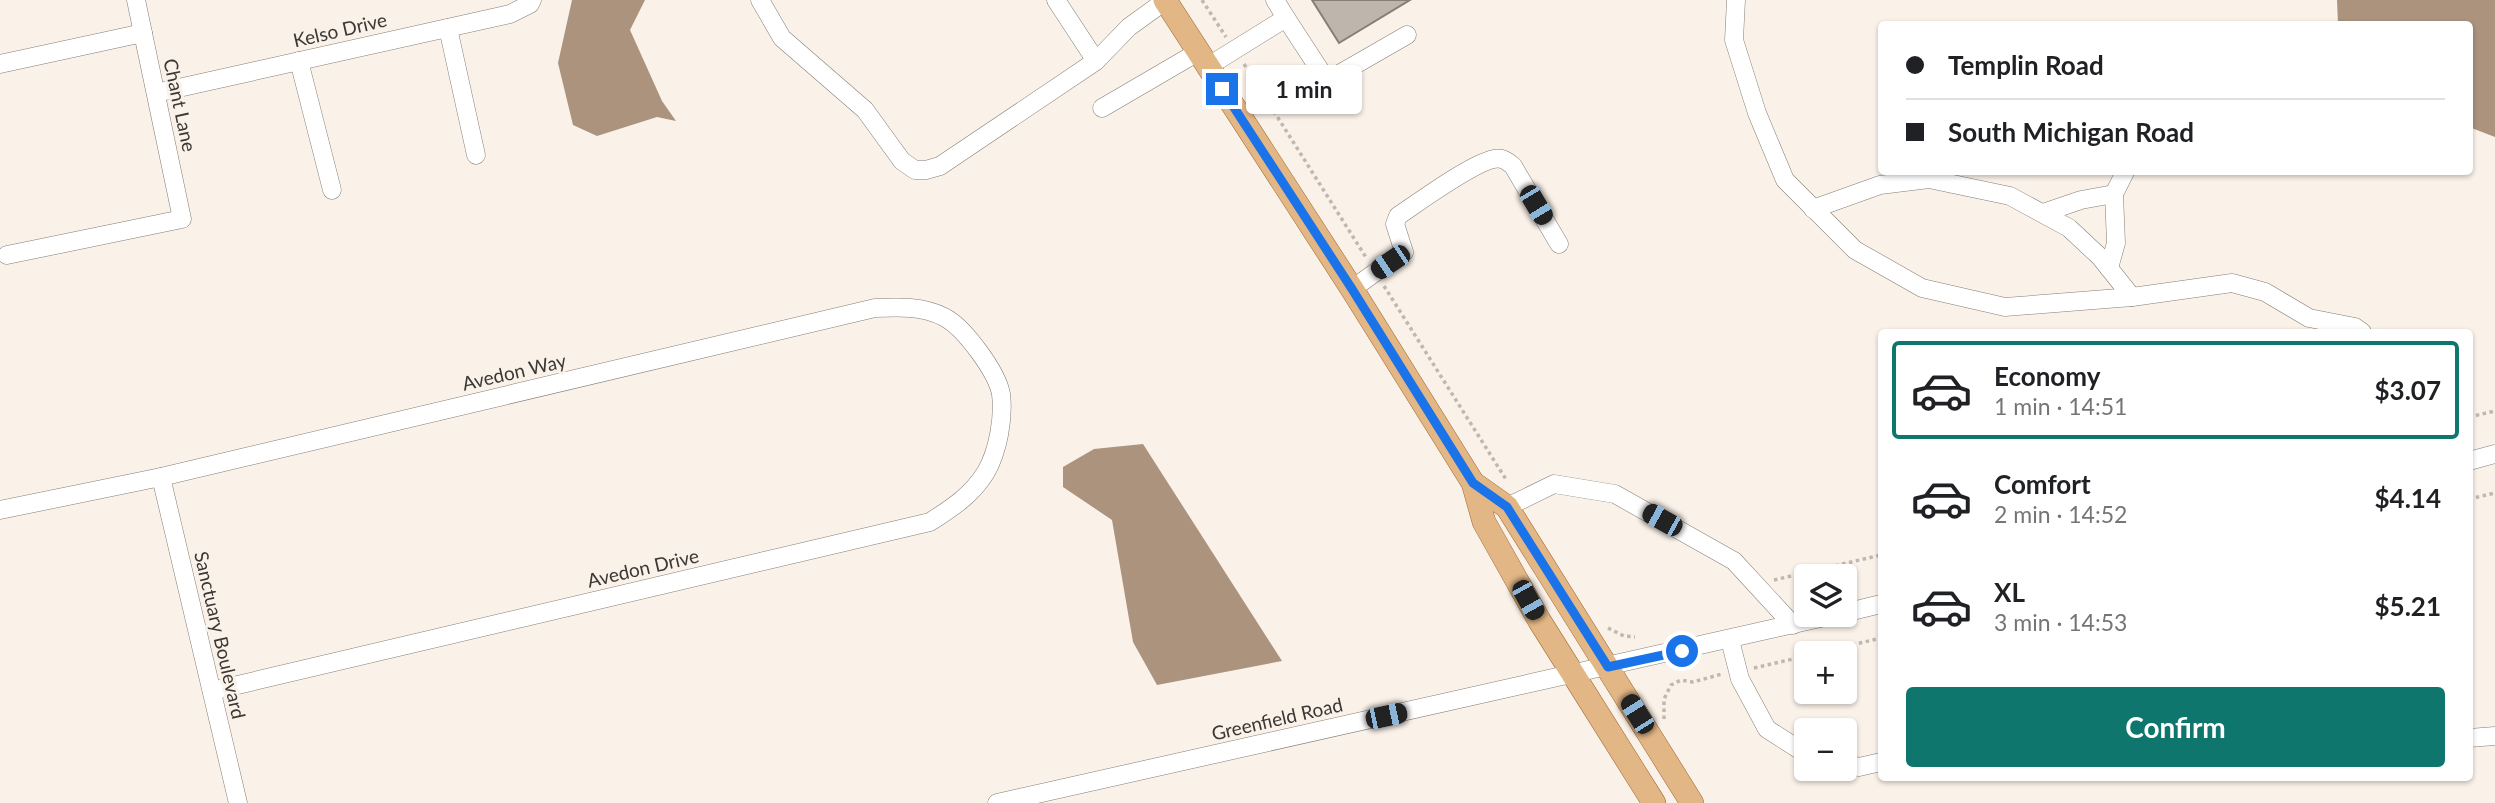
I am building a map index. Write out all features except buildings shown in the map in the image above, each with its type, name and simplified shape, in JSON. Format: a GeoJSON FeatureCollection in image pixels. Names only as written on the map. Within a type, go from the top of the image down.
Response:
{"type":"FeatureCollection","features":[{"type":"Feature","properties":{"kind":"main road"},"geometry":{"type":"LineString","coordinates":[[1165,0],[1352,289],[1473,483],[1484,522],[1572,674],[1654,803]]}},
{"type":"Feature","properties":{"kind":"main road"},"geometry":{"type":"LineString","coordinates":[[1473,483],[1513,505],[1692,803]]}},
{"type":"Feature","properties":{"kind":"street","name":"Chant Lane"},"geometry":{"type":"LineString","coordinates":[[7,255],[182,219],[136,0]]}},
{"type":"Feature","properties":{"kind":"street"},"geometry":{"type":"LineString","coordinates":[[760,0],[782,38],[865,110],[902,160],[915,170],[940,166],[1096,61],[1129,27],[1165,0]]}},
{"type":"Feature","properties":{"kind":"street"},"geometry":{"type":"LineString","coordinates":[[1056,0],[1096,61]]}},
{"type":"Feature","properties":{"kind":"street"},"geometry":{"type":"LineString","coordinates":[[1275,0],[1327,82],[1407,35]]}},
{"type":"Feature","properties":{"kind":"street"},"geometry":{"type":"LineString","coordinates":[[1736,0],[1734,40],[1756,113],[1785,180],[1855,250],[1922,288],[2005,307],[2132,297],[2232,283],[2266,292],[2311,325],[2358,329]]}},
{"type":"Feature","properties":{"kind":"street","name":"Kelso Drive"},"geometry":{"type":"LineString","coordinates":[[156,93],[510,14],[531,2]]}},
{"type":"Feature","properties":{"kind":"street"},"geometry":{"type":"LineString","coordinates":[[1102,108],[1203,59],[1234,50],[1286,18]]}},
{"type":"Feature","properties":{"kind":"street"},"geometry":{"type":"LineString","coordinates":[[448,28],[476,155]]}},
{"type":"Feature","properties":{"kind":"street"},"geometry":{"type":"LineString","coordinates":[[0,64],[143,33]]}},
{"type":"Feature","properties":{"kind":"street"},"geometry":{"type":"LineString","coordinates":[[299,61],[332,190]]}},
{"type":"Feature","properties":{"kind":"street"},"geometry":{"type":"LineString","coordinates":[[1352,289],[1404,252],[1395,225],[1398,216],[1480,164],[1496,158],[1506,159],[1513,166],[1559,244]]}},
{"type":"Feature","properties":{"kind":"street"},"geometry":{"type":"LineString","coordinates":[[2109,268],[2116,243],[2114,194],[2124,175]]}},
{"type":"Feature","properties":{"kind":"street"},"geometry":{"type":"LineString","coordinates":[[1813,209],[1881,185],[1929,179],[2010,196],[2069,228],[2109,268],[2132,297]]}},
{"type":"Feature","properties":{"kind":"street"},"geometry":{"type":"LineString","coordinates":[[2043,214],[2081,200],[2114,194]]}},
{"type":"Feature","properties":{"kind":"street","name":"Avedon Way"},"geometry":{"type":"LineString","coordinates":[[0,510],[161,477],[875,308],[910,307],[944,317],[965,332],[984,358],[1001,393]]}},
{"type":"Feature","properties":{"kind":"street","name":"Avedon Drive"},"geometry":{"type":"LineString","coordinates":[[212,691],[930,523],[963,501],[986,472],[999,440],[1001,393]]}},
{"type":"Feature","properties":{"kind":"street"},"geometry":{"type":"LineString","coordinates":[[2473,460],[2495,454]]}},
{"type":"Feature","properties":{"kind":"street","name":"Sanctuary Boulevard"},"geometry":{"type":"LineString","coordinates":[[161,477],[238,803]]}},
{"type":"Feature","properties":{"kind":"street"},"geometry":{"type":"LineString","coordinates":[[1513,505],[1554,484],[1615,494],[1734,561],[1793,625]]}},
{"type":"Feature","properties":{"kind":"street"},"geometry":{"type":"LineString","coordinates":[[1857,610],[1878,605]]}},
{"type":"Feature","properties":{"kind":"street","name":"Greenfield Road"},"geometry":{"type":"LineString","coordinates":[[1004,802],[1793,625]]}},
{"type":"Feature","properties":{"kind":"street"},"geometry":{"type":"LineString","coordinates":[[1730,640],[1740,679],[1767,729],[1794,746]]}},
{"type":"Feature","properties":{"kind":"street"},"geometry":{"type":"LineString","coordinates":[[2473,738],[2495,736]]}},
{"type":"Feature","properties":{"kind":"street"},"geometry":{"type":"LineString","coordinates":[[1857,766],[1878,763]]}},
{"type":"Feature","properties":{"kind":"path"},"geometry":{"type":"LineString","coordinates":[[1202,0],[1375,272],[1513,505]]}},
{"type":"Feature","properties":{"kind":"path"},"geometry":{"type":"LineString","coordinates":[[2473,416],[2495,411]]}},
{"type":"Feature","properties":{"kind":"path"},"geometry":{"type":"LineString","coordinates":[[2473,498],[2495,493]]}},
{"type":"Feature","properties":{"kind":"path"},"geometry":{"type":"LineString","coordinates":[[1755,584],[1878,556]]}},
{"type":"Feature","properties":{"kind":"path"},"geometry":{"type":"LineString","coordinates":[[1600,621],[1615,633],[1635,637]]}},
{"type":"Feature","properties":{"kind":"path"},"geometry":{"type":"LineString","coordinates":[[1857,644],[1878,639]]}},
{"type":"Feature","properties":{"kind":"path"},"geometry":{"type":"LineString","coordinates":[[1747,669],[1794,659]]}},
{"type":"Feature","properties":{"kind":"path"},"geometry":{"type":"LineString","coordinates":[[1666,728],[1662,708],[1671,685],[1681,680],[1693,682],[1729,672]]}},
{"type":"Feature","properties":{"kind":"shaded area"},"geometry":{"type":"Polygon","coordinates":[[[572,0],[645,0],[630,30],[662,101],[676,121],[657,117],[597,136],[573,125],[558,63],[572,0]]]}},
{"type":"Feature","properties":{"kind":"shaded area"},"geometry":{"type":"Polygon","coordinates":[[[2337,0],[2495,0],[2495,137],[2473,129],[2473,21],[2338,21],[2337,0]]]}},
{"type":"Feature","properties":{"kind":"shaded area"},"geometry":{"type":"Polygon","coordinates":[[[1143,444],[1282,661],[1157,685],[1133,642],[1112,520],[1063,487],[1063,467],[1094,449],[1143,444]]]}},
{"type":"Feature","properties":{"kind":"route"},"geometry":{"type":"LineString","coordinates":[[1222,89],[1352,289],[1473,483],[1507,507],[1608,667],[1682,651]]}}]}
